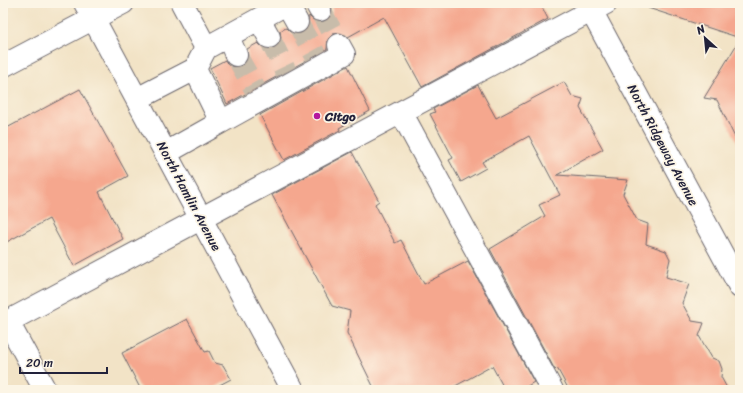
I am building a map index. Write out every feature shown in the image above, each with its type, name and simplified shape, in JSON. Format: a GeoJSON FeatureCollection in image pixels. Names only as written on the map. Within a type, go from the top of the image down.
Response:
{"type":"FeatureCollection","features":[{"type":"Feature","properties":{"kind":"street"},"geometry":{"type":"LineString","coordinates":[[3,66],[89,11],[123,3]]}},
{"type":"Feature","properties":{"kind":"street"},"geometry":{"type":"LineString","coordinates":[[182,3],[206,48]]}},
{"type":"Feature","properties":{"kind":"street"},"geometry":{"type":"LineString","coordinates":[[45,390],[6,323],[401,112],[595,6]]}},
{"type":"Feature","properties":{"kind":"street","name":"North Ridgeway Avenue"},"geometry":{"type":"LineString","coordinates":[[595,6],[740,287]]}},
{"type":"Feature","properties":{"kind":"street"},"geometry":{"type":"LineString","coordinates":[[206,48],[232,46],[264,28],[291,10]]}},
{"type":"Feature","properties":{"kind":"street","name":"North Hamlin Avenue"},"geometry":{"type":"LineString","coordinates":[[89,11],[293,390]]}},
{"type":"Feature","properties":{"kind":"street"},"geometry":{"type":"LineString","coordinates":[[166,153],[221,122],[257,95],[289,77],[319,61],[344,54],[339,45]]}},
{"type":"Feature","properties":{"kind":"street"},"geometry":{"type":"LineString","coordinates":[[137,99],[195,69],[206,48]]}},
{"type":"Feature","properties":{"kind":"street"},"geometry":{"type":"LineString","coordinates":[[195,69],[221,122]]}},
{"type":"Feature","properties":{"kind":"street"},"geometry":{"type":"LineString","coordinates":[[401,112],[552,390]]}},
{"type":"Feature","properties":{"kind":"building"},"geometry":{"type":"Polygon","coordinates":[[[540,3],[548,19],[422,87],[384,17],[348,37],[340,33],[333,34],[328,39],[327,49],[227,104],[210,68],[225,60],[228,65],[234,67],[241,66],[246,63],[248,57],[247,49],[258,43],[263,48],[275,48],[280,43],[280,31],[286,28],[291,33],[303,33],[308,28],[309,16],[314,21],[326,21],[331,16],[331,4],[540,3]]]}},
{"type":"Feature","properties":{"kind":"building"},"geometry":{"type":"Polygon","coordinates":[[[648,3],[740,3],[740,38],[648,8],[648,3]]]}},
{"type":"Feature","properties":{"kind":"building"},"geometry":{"type":"Polygon","coordinates":[[[740,39],[740,148],[717,100],[704,98],[740,39]]]}},
{"type":"Feature","properties":{"kind":"building","name":"Citgo"},"geometry":{"type":"Polygon","coordinates":[[[348,66],[370,111],[339,128],[340,130],[284,160],[260,115],[348,66]]]}},
{"type":"Feature","properties":{"kind":"building"},"geometry":{"type":"Polygon","coordinates":[[[564,82],[572,96],[583,99],[580,108],[603,149],[557,175],[628,180],[623,194],[637,220],[648,224],[646,244],[666,251],[670,259],[666,277],[689,284],[682,303],[692,321],[704,323],[699,336],[712,358],[719,361],[722,369],[721,377],[728,390],[569,390],[557,368],[555,370],[490,249],[545,216],[539,205],[560,195],[529,136],[482,162],[486,168],[461,182],[449,160],[453,158],[430,114],[435,112],[433,109],[478,85],[496,118],[564,82]]]}},
{"type":"Feature","properties":{"kind":"building"},"geometry":{"type":"Polygon","coordinates":[[[80,89],[128,176],[99,192],[123,239],[74,266],[49,219],[3,244],[3,130],[80,89]]]}},
{"type":"Feature","properties":{"kind":"building"},"geometry":{"type":"Polygon","coordinates":[[[352,152],[379,201],[375,204],[395,243],[401,240],[424,284],[468,261],[534,382],[521,390],[505,390],[492,366],[448,390],[375,390],[347,333],[350,311],[332,306],[272,195],[352,152]]]}},
{"type":"Feature","properties":{"kind":"building"},"geometry":{"type":"Polygon","coordinates":[[[187,319],[205,352],[209,351],[215,363],[223,365],[231,379],[210,390],[141,390],[122,353],[187,319]]]}},
{"type":"Feature","properties":{"kind":"tunnel"},"geometry":{"type":"LineString","coordinates":[[320,10],[339,45]]}},
{"type":"Feature","properties":{"kind":"tunnel"},"geometry":{"type":"LineString","coordinates":[[297,22],[316,56]]}},
{"type":"Feature","properties":{"kind":"tunnel"},"geometry":{"type":"LineString","coordinates":[[269,37],[286,72]]}},
{"type":"Feature","properties":{"kind":"tunnel"},"geometry":{"type":"LineString","coordinates":[[236,55],[255,89]]}},
{"type":"Feature","properties":{"kind":"place","name":"Citgo"},"geometry":{"type":"Point","coordinates":[317,116]}}]}
